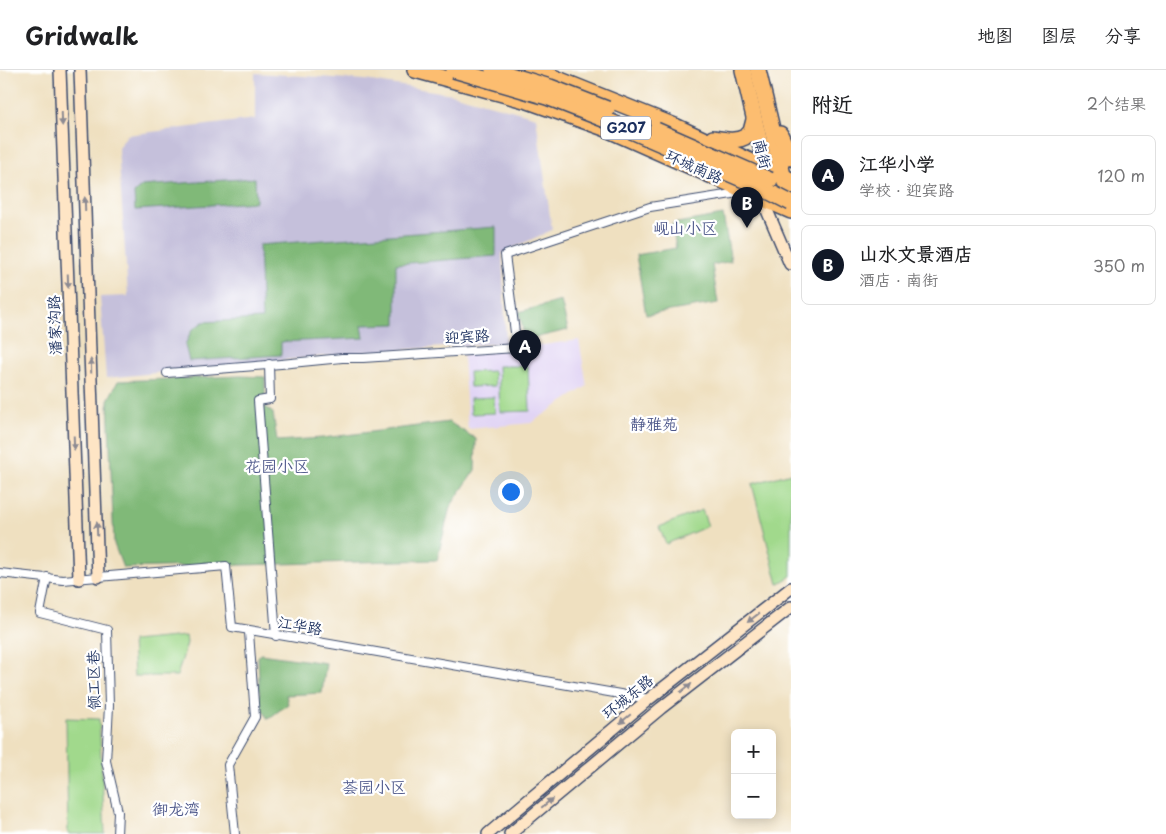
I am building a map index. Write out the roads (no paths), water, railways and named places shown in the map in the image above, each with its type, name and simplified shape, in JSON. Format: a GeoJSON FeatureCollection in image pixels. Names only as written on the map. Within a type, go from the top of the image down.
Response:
{"type":"FeatureCollection","features":[{"type":"Feature","properties":{"kind":"highway","name":"G207"},"geometry":{"type":"LineString","coordinates":[[415,70],[453,75],[547,97],[611,122],[758,186],[791,203]]}},
{"type":"Feature","properties":{"kind":"highway","name":"G207"},"geometry":{"type":"LineString","coordinates":[[493,70],[550,87],[614,112],[728,160],[791,192]]}},
{"type":"Feature","properties":{"kind":"highway","name":"环城南路"},"geometry":{"type":"LineString","coordinates":[[531,70],[548,75],[695,135],[787,177]]}},
{"type":"Feature","properties":{"kind":"highway","name":"南街"},"geometry":{"type":"LineString","coordinates":[[743,70],[775,204]]}},
{"type":"Feature","properties":{"kind":"highway","name":"南街"},"geometry":{"type":"LineString","coordinates":[[758,70],[787,177],[791,203]]}},
{"type":"Feature","properties":{"kind":"highway","name":"环城南路"},"geometry":{"type":"LineString","coordinates":[[453,75],[604,128],[791,211]]}},
{"type":"Feature","properties":{"kind":"highway"},"geometry":{"type":"LineString","coordinates":[[762,88],[791,158]]}},
{"type":"Feature","properties":{"kind":"highway"},"geometry":{"type":"LineString","coordinates":[[695,135],[728,141],[741,139],[750,132],[754,120]]}},
{"type":"Feature","properties":{"kind":"street","name":"潘家沟路"},"geometry":{"type":"LineString","coordinates":[[60,70],[79,579]]}},
{"type":"Feature","properties":{"kind":"street"},"geometry":{"type":"LineString","coordinates":[[80,70],[98,577]]}},
{"type":"Feature","properties":{"kind":"street"},"geometry":{"type":"LineString","coordinates":[[732,184],[766,208],[791,265]]}},
{"type":"Feature","properties":{"kind":"street","name":"迎宾路"},"geometry":{"type":"LineString","coordinates":[[168,373],[342,358],[517,348],[505,255],[650,207],[732,194],[732,184]]}},
{"type":"Feature","properties":{"kind":"street","name":"南街"},"geometry":{"type":"LineString","coordinates":[[775,204],[791,265]]}},
{"type":"Feature","properties":{"kind":"street"},"geometry":{"type":"LineString","coordinates":[[269,364],[270,399],[258,401],[276,636]]}},
{"type":"Feature","properties":{"kind":"street","name":"江华路"},"geometry":{"type":"LineString","coordinates":[[0,573],[63,580],[226,566],[232,628],[649,699]]}},
{"type":"Feature","properties":{"kind":"street","name":"领工区巷"},"geometry":{"type":"LineString","coordinates":[[46,578],[40,613],[107,630],[109,706],[106,761],[118,812],[117,834]]}},
{"type":"Feature","properties":{"kind":"street","name":"环城东路"},"geometry":{"type":"LineString","coordinates":[[488,834],[649,699],[791,588]]}},
{"type":"Feature","properties":{"kind":"street","name":"环城东路"},"geometry":{"type":"LineString","coordinates":[[510,834],[661,708],[791,607]]}},
{"type":"Feature","properties":{"kind":"street"},"geometry":{"type":"LineString","coordinates":[[235,834],[228,765],[255,717],[249,632]]}},
{"type":"Feature","properties":{"kind":"place","name":"山水文景酒店"},"geometry":{"type":"Point","coordinates":[747,228]}},
{"type":"Feature","properties":{"kind":"place","name":"江华小学"},"geometry":{"type":"Point","coordinates":[525,371]}},
{"type":"Feature","properties":{"kind":"district","name":"岘山小区"},"geometry":{"type":"Point","coordinates":[685,228]}},
{"type":"Feature","properties":{"kind":"district","name":"静雅苑"},"geometry":{"type":"Point","coordinates":[654,424]}},
{"type":"Feature","properties":{"kind":"district","name":"花园小区"},"geometry":{"type":"Point","coordinates":[277,466]}},
{"type":"Feature","properties":{"kind":"district","name":"荟园小区"},"geometry":{"type":"Point","coordinates":[374,787]}},
{"type":"Feature","properties":{"kind":"district","name":"御龙湾"},"geometry":{"type":"Point","coordinates":[176,809]}}]}
